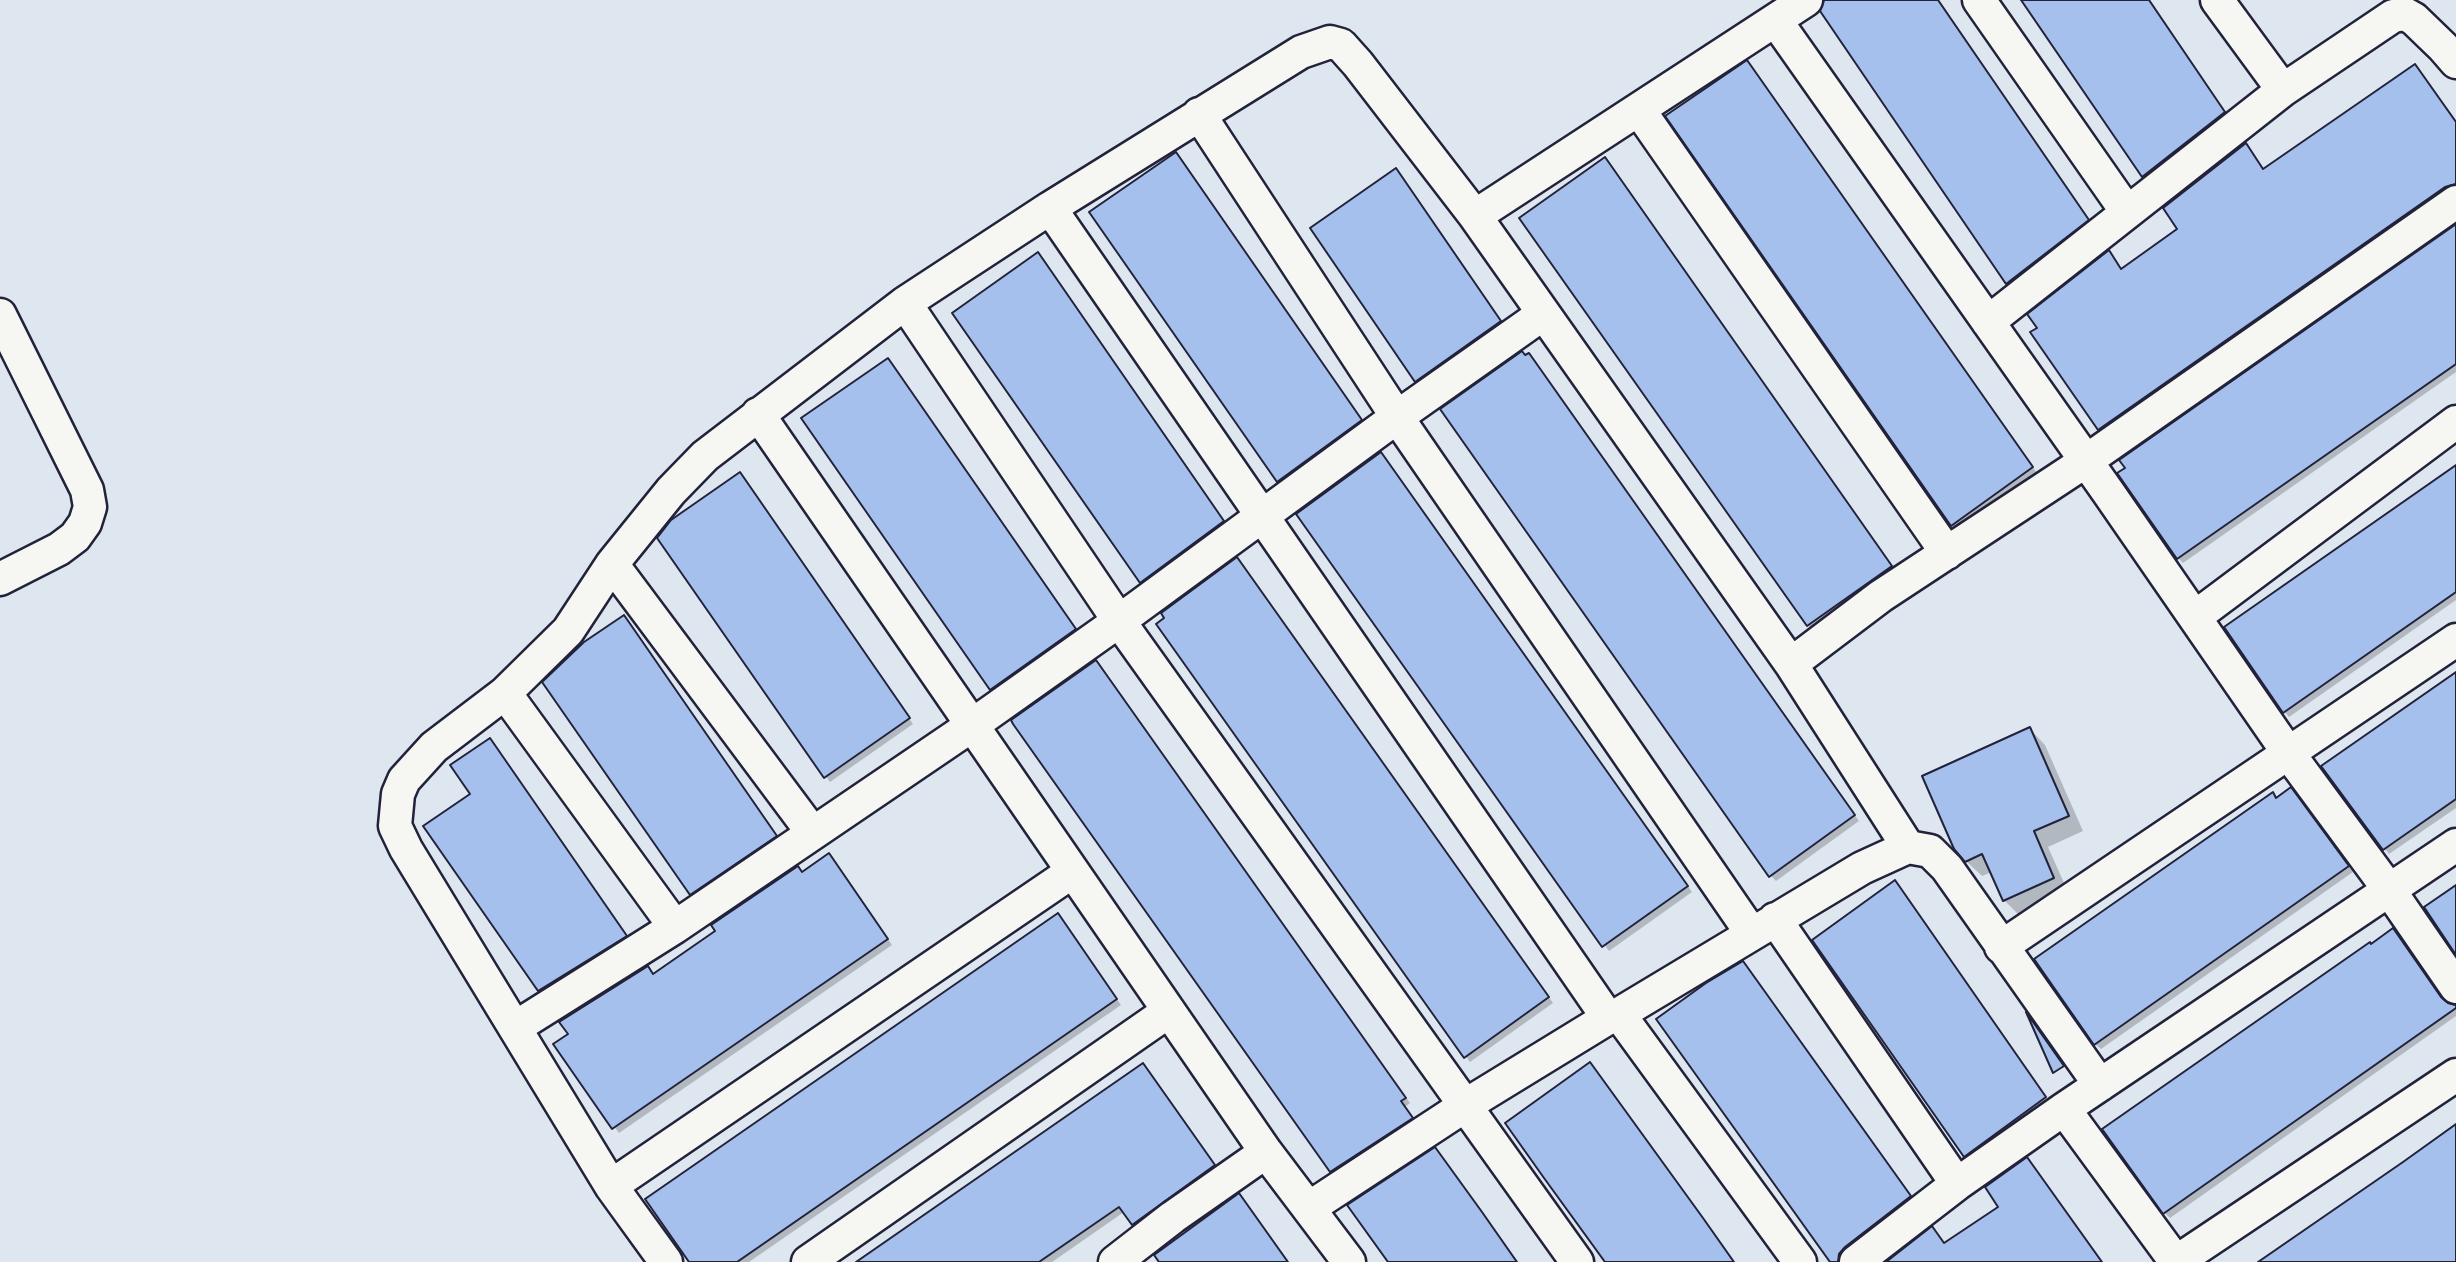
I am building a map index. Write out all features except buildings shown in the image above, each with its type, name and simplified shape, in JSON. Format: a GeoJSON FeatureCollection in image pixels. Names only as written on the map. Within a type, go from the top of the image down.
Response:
{"type":"FeatureCollection","features":[{"type":"Feature","properties":{"kind":"street"},"geometry":{"type":"LineString","coordinates":[[1475,216],[1806,0]]}},
{"type":"Feature","properties":{"kind":"street"},"geometry":{"type":"LineString","coordinates":[[1979,0],[2127,212]]}},
{"type":"Feature","properties":{"kind":"street"},"geometry":{"type":"LineString","coordinates":[[2217,0],[2283,90]]}},
{"type":"Feature","properties":{"kind":"street"},"geometry":{"type":"LineString","coordinates":[[1988,322],[2283,90],[2393,16],[2404,14],[2426,29],[2456,62]]}},
{"type":"Feature","properties":{"kind":"street"},"geometry":{"type":"LineString","coordinates":[[1776,21],[2289,754],[2390,891],[2456,987]]}},
{"type":"Feature","properties":{"kind":"street"},"geometry":{"type":"LineString","coordinates":[[666,1262],[611,1186],[406,849],[395,826],[398,794],[404,780],[434,747],[505,693],[568,631],[612,564],[679,482],[705,456],[905,303],[1050,208],[1301,52],[1331,42],[1341,45],[1475,216],[1791,664],[1908,847]]}},
{"type":"Feature","properties":{"kind":"street"},"geometry":{"type":"LineString","coordinates":[[1639,110],[1947,553]]}},
{"type":"Feature","properties":{"kind":"street"},"geometry":{"type":"LineString","coordinates":[[1199,114],[1396,416],[1764,926],[1957,1184]]}},
{"type":"Feature","properties":{"kind":"street"},"geometry":{"type":"LineString","coordinates":[[1791,664],[1881,596],[2086,461],[2456,201]]}},
{"type":"Feature","properties":{"kind":"street"},"geometry":{"type":"LineString","coordinates":[[1050,208],[1262,517],[1613,1016],[1800,1262]]}},
{"type":"Feature","properties":{"kind":"street"},"geometry":{"type":"LineString","coordinates":[[905,303],[1119,621],[1577,1262]]}},
{"type":"Feature","properties":{"kind":"street"},"geometry":{"type":"LineString","coordinates":[[0,314],[87,490],[90,507],[85,523],[75,537],[60,549],[0,579]]}},
{"type":"Feature","properties":{"kind":"street"},"geometry":{"type":"LineString","coordinates":[[516,1027],[675,927],[971,726],[1262,517],[1396,416],[1543,314]]}},
{"type":"Feature","properties":{"kind":"street"},"geometry":{"type":"LineString","coordinates":[[758,414],[1266,1152],[1349,1262]]}},
{"type":"Feature","properties":{"kind":"street"},"geometry":{"type":"LineString","coordinates":[[2195,617],[2456,422]]}},
{"type":"Feature","properties":{"kind":"street"},"geometry":{"type":"LineString","coordinates":[[612,564],[812,832]]}},
{"type":"Feature","properties":{"kind":"street"},"geometry":{"type":"LineString","coordinates":[[2001,947],[2456,640]]}},
{"type":"Feature","properties":{"kind":"street"},"geometry":{"type":"LineString","coordinates":[[505,693],[675,927]]}},
{"type":"Feature","properties":{"kind":"street"},"geometry":{"type":"LineString","coordinates":[[1856,1262],[1957,1184],[2064,1109],[2456,845]]}},
{"type":"Feature","properties":{"kind":"street"},"geometry":{"type":"LineString","coordinates":[[1309,1208],[1466,1105],[1613,1016],[1863,868],[1908,847],[1930,850],[1947,868],[2100,1084]]}},
{"type":"Feature","properties":{"kind":"street"},"geometry":{"type":"LineString","coordinates":[[611,1186],[1073,872]]}},
{"type":"Feature","properties":{"kind":"street"},"geometry":{"type":"LineString","coordinates":[[808,1262],[1169,1011]]}},
{"type":"Feature","properties":{"kind":"street"},"geometry":{"type":"LineString","coordinates":[[2064,1109],[2176,1262],[2456,1075]]}},
{"type":"Feature","properties":{"kind":"street"},"geometry":{"type":"LineString","coordinates":[[1115,1262],[1173,1217],[1266,1152]]}}]}
